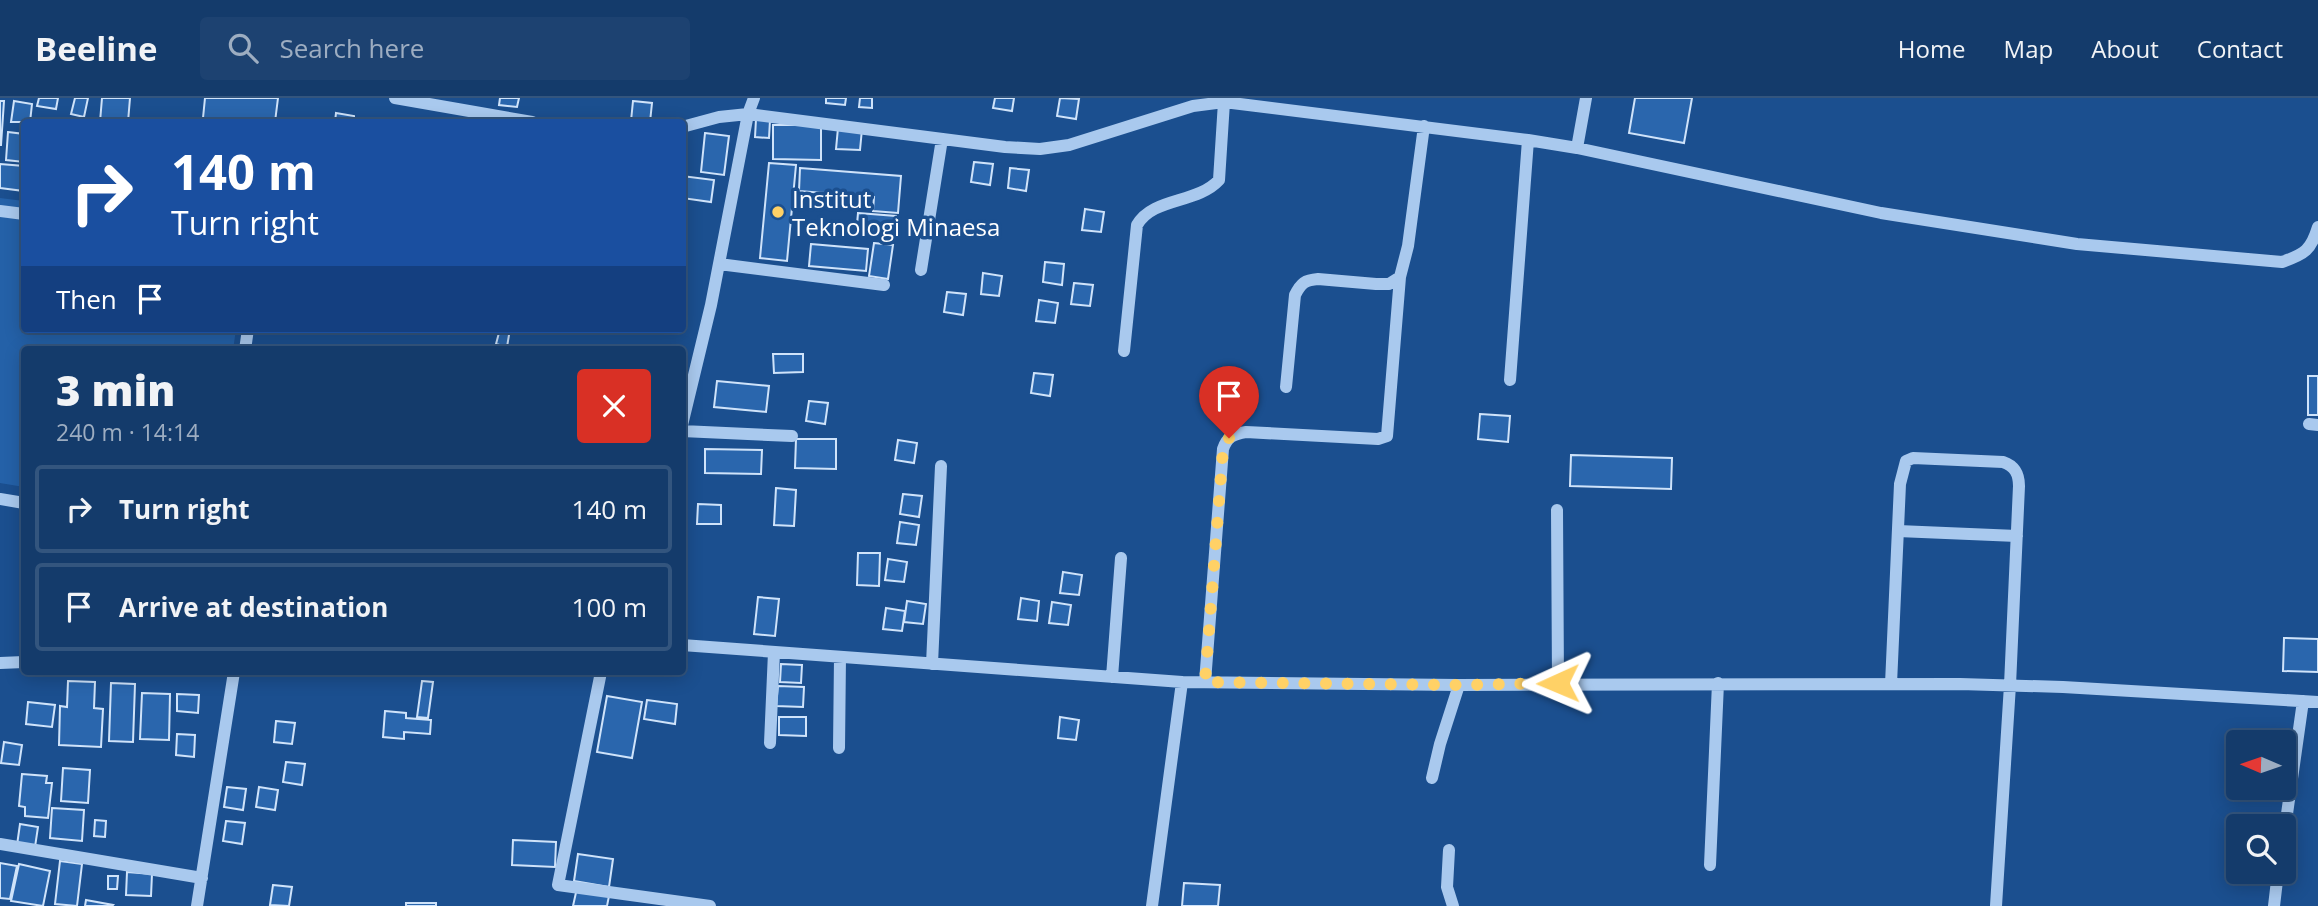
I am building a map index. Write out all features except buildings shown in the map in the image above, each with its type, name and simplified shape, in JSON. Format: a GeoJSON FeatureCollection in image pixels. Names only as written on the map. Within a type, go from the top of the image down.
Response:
{"type":"FeatureCollection","features":[{"type":"Feature","properties":{"kind":"street"},"geometry":{"type":"LineString","coordinates":[[395,98],[515,119]]}},
{"type":"Feature","properties":{"kind":"street"},"geometry":{"type":"LineString","coordinates":[[686,404],[719,264],[748,114],[754,98]]}},
{"type":"Feature","properties":{"kind":"street"},"geometry":{"type":"LineString","coordinates":[[1577,148],[1586,98]]}},
{"type":"Feature","properties":{"kind":"street"},"geometry":{"type":"LineString","coordinates":[[686,126],[719,117],[748,114],[1040,149],[1069,145],[1193,106],[1224,102],[1577,148],[1881,214],[2077,244],[2282,262],[2304,254],[2314,240],[2318,227]]}},
{"type":"Feature","properties":{"kind":"street"},"geometry":{"type":"LineString","coordinates":[[1124,351],[1137,225],[1147,213],[1205,191],[1219,180],[1224,102]]}},
{"type":"Feature","properties":{"kind":"street"},"geometry":{"type":"LineString","coordinates":[[1205,682],[1223,449],[1226,441],[1236,434],[1246,432],[1378,439],[1387,436],[1400,277],[1408,246],[1424,126]]}},
{"type":"Feature","properties":{"kind":"street"},"geometry":{"type":"LineString","coordinates":[[921,270],[942,139]]}},
{"type":"Feature","properties":{"kind":"street"},"geometry":{"type":"LineString","coordinates":[[1510,380],[1528,140]]}},
{"type":"Feature","properties":{"kind":"street"},"geometry":{"type":"LineString","coordinates":[[0,211],[21,214]]}},
{"type":"Feature","properties":{"kind":"street"},"geometry":{"type":"LineString","coordinates":[[719,264],[884,285]]}},
{"type":"Feature","properties":{"kind":"street"},"geometry":{"type":"LineString","coordinates":[[1286,387],[1294,295],[1300,285],[1307,279],[1389,284],[1400,277]]}},
{"type":"Feature","properties":{"kind":"street"},"geometry":{"type":"LineString","coordinates":[[686,431],[792,436]]}},
{"type":"Feature","properties":{"kind":"street"},"geometry":{"type":"LineString","coordinates":[[1891,684],[1902,469],[1906,461],[1921,458],[2010,464],[2019,476],[2010,685],[1996,906]]}},
{"type":"Feature","properties":{"kind":"street"},"geometry":{"type":"LineString","coordinates":[[932,664],[941,466]]}},
{"type":"Feature","properties":{"kind":"street"},"geometry":{"type":"LineString","coordinates":[[0,499],[21,502]]}},
{"type":"Feature","properties":{"kind":"street"},"geometry":{"type":"LineString","coordinates":[[1557,510],[1558,683]]}},
{"type":"Feature","properties":{"kind":"street"},"geometry":{"type":"LineString","coordinates":[[1898,531],[2017,536]]}},
{"type":"Feature","properties":{"kind":"street"},"geometry":{"type":"LineString","coordinates":[[1112,677],[1121,558]]}},
{"type":"Feature","properties":{"kind":"street"},"geometry":{"type":"LineString","coordinates":[[686,645],[1182,682],[2010,685],[2318,702]]}},
{"type":"Feature","properties":{"kind":"street"},"geometry":{"type":"LineString","coordinates":[[770,743],[774,652]]}},
{"type":"Feature","properties":{"kind":"street"},"geometry":{"type":"LineString","coordinates":[[839,748],[840,657]]}},
{"type":"Feature","properties":{"kind":"street"},"geometry":{"type":"LineString","coordinates":[[0,663],[21,662]]}},
{"type":"Feature","properties":{"kind":"street"},"geometry":{"type":"LineString","coordinates":[[197,906],[235,675]]}},
{"type":"Feature","properties":{"kind":"street"},"geometry":{"type":"LineString","coordinates":[[600,675],[558,885],[710,906]]}},
{"type":"Feature","properties":{"kind":"street"},"geometry":{"type":"LineString","coordinates":[[1152,906],[1182,682]]}},
{"type":"Feature","properties":{"kind":"street"},"geometry":{"type":"LineString","coordinates":[[1710,865],[1718,683]]}},
{"type":"Feature","properties":{"kind":"street"},"geometry":{"type":"LineString","coordinates":[[1432,778],[1459,685]]}},
{"type":"Feature","properties":{"kind":"street"},"geometry":{"type":"LineString","coordinates":[[2287,814],[2303,701]]}},
{"type":"Feature","properties":{"kind":"street"},"geometry":{"type":"LineString","coordinates":[[0,844],[202,878]]}},
{"type":"Feature","properties":{"kind":"street"},"geometry":{"type":"LineString","coordinates":[[1449,850],[1447,887],[1453,906]]}},
{"type":"Feature","properties":{"kind":"street"},"geometry":{"type":"LineString","coordinates":[[2274,906],[2277,884]]}},
{"type":"Feature","properties":{"kind":"shaded area"},"geometry":{"type":"Polygon","coordinates":[[[0,198],[21,201],[21,333],[235,333],[234,346],[21,346],[21,486],[0,483],[0,198]]]}},
{"type":"Feature","properties":{"kind":"place","name":"Institut Teknologi Minaesa"},"geometry":{"type":"Point","coordinates":[778,212]}},
{"type":"Feature","properties":{"kind":"route"},"geometry":{"type":"LineString","coordinates":[[1229,438],[1223,449],[1205,682],[1459,685],[1558,683]]}}]}
